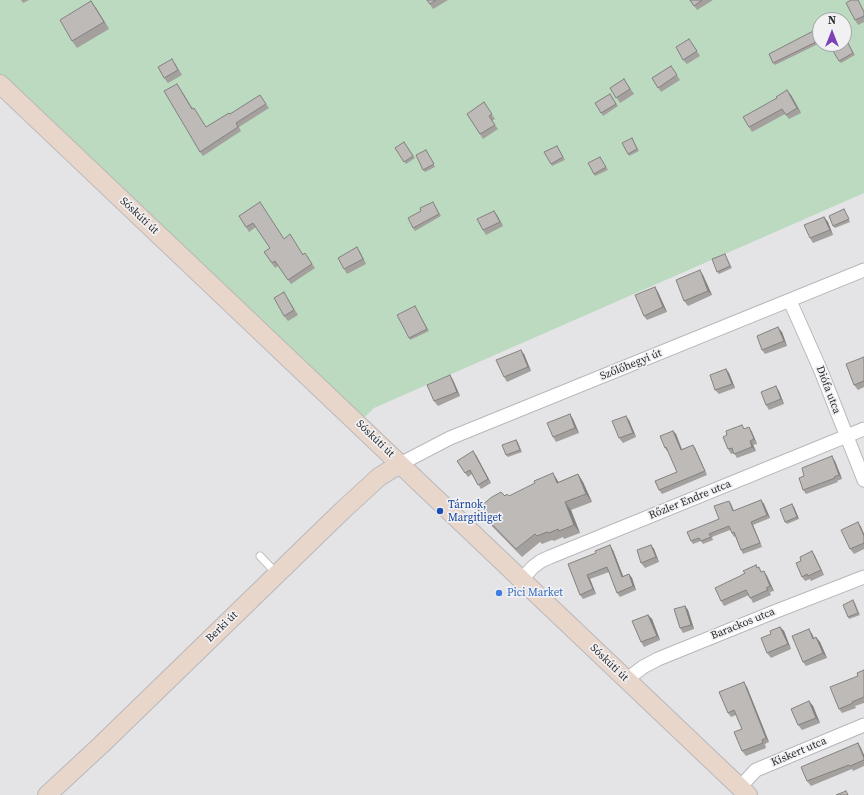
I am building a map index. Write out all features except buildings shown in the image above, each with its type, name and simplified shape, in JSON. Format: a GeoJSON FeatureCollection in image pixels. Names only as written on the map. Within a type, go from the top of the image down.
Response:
{"type":"FeatureCollection","features":[{"type":"Feature","properties":{"kind":"main road","name":"Sóskúti út"},"geometry":{"type":"LineString","coordinates":[[0,84],[744,791]]}},
{"type":"Feature","properties":{"kind":"main road","name":"Berki út"},"geometry":{"type":"LineString","coordinates":[[47,795],[101,745],[342,511],[379,477],[400,464]]}},
{"type":"Feature","properties":{"kind":"street","name":"Szőlőhegyi út"},"geometry":{"type":"LineString","coordinates":[[400,464],[450,438],[864,270]]}},
{"type":"Feature","properties":{"kind":"street","name":"Diófa utca"},"geometry":{"type":"LineString","coordinates":[[790,301],[821,371],[864,480]]}},
{"type":"Feature","properties":{"kind":"street","name":"Rőzler Endre utca"},"geometry":{"type":"LineString","coordinates":[[522,579],[537,564],[550,557],[864,429]]}},
{"type":"Feature","properties":{"kind":"street","name":"Barackos utca"},"geometry":{"type":"LineString","coordinates":[[626,680],[643,667],[658,659],[864,577]]}},
{"type":"Feature","properties":{"kind":"street","name":"Kiskert utca"},"geometry":{"type":"LineString","coordinates":[[744,791],[756,770],[864,725]]}},
{"type":"Feature","properties":{"kind":"lane"},"geometry":{"type":"LineString","coordinates":[[260,556],[277,574]]}},
{"type":"Feature","properties":{"kind":"green space"},"geometry":{"type":"Polygon","coordinates":[[[0,0],[864,0],[864,193],[374,408],[354,428],[0,92],[0,0]]]}},
{"type":"Feature","properties":{"kind":"place","name":"Tárnok, Margitliget"},"geometry":{"type":"Point","coordinates":[440,511]}},
{"type":"Feature","properties":{"kind":"place","name":"Pici Market"},"geometry":{"type":"Point","coordinates":[499,593]}}]}
